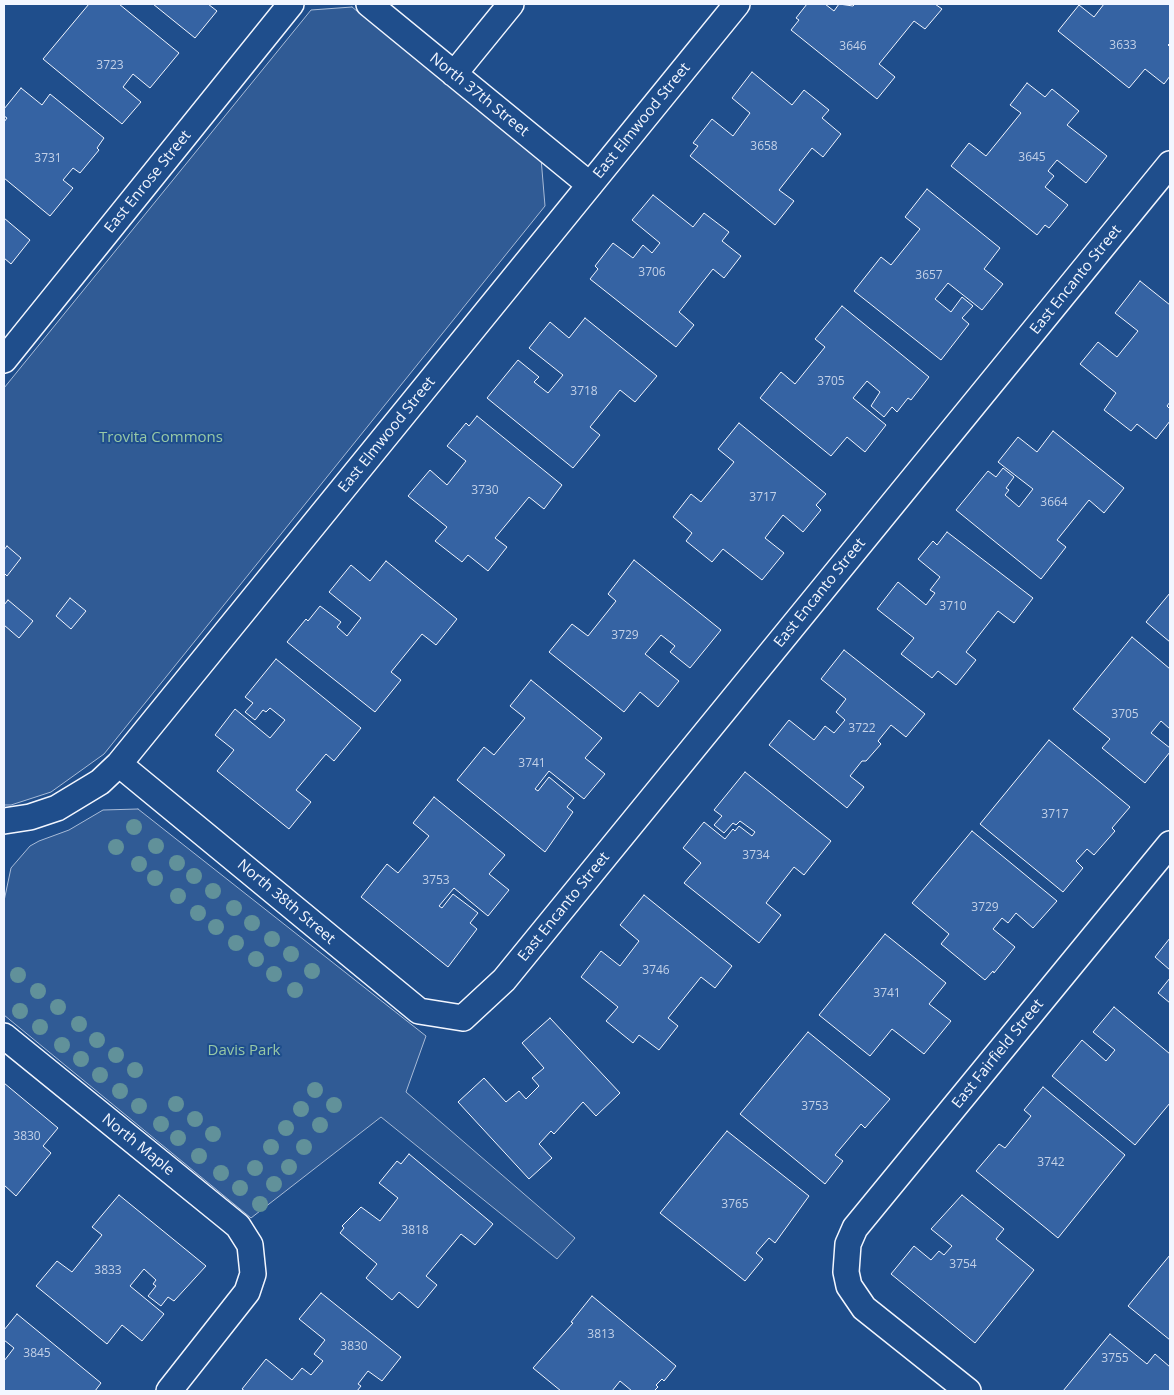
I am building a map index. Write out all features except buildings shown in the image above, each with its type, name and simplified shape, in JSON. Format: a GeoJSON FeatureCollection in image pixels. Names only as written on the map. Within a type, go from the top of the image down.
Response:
{"type":"FeatureCollection","features":[{"type":"Feature","properties":{"kind":"street","name":"East Enrose Street"},"geometry":{"type":"LineString","coordinates":[[4,360],[292,4]]}},
{"type":"Feature","properties":{"kind":"street","name":"North 37th Street"},"geometry":{"type":"LineString","coordinates":[[368,4],[590,185]]}},
{"type":"Feature","properties":{"kind":"street"},"geometry":{"type":"LineString","coordinates":[[454,74],[511,4]]}},
{"type":"Feature","properties":{"kind":"street","name":"East Elmwood Street"},"geometry":{"type":"LineString","coordinates":[[4,822],[30,817],[57,808],[100,782],[119,764],[737,4]]}},
{"type":"Feature","properties":{"kind":"street","name":"East Encanto Street"},"geometry":{"type":"LineString","coordinates":[[464,1018],[504,980],[1170,164]]}},
{"type":"Feature","properties":{"kind":"street","name":"North 38th Street"},"geometry":{"type":"LineString","coordinates":[[119,764],[419,1011],[464,1018]]}},
{"type":"Feature","properties":{"kind":"street","name":"East Fairfield Street"},"geometry":{"type":"LineString","coordinates":[[968,1391],[864,1308],[849,1286],[846,1272],[848,1244],[855,1228],[1170,844]]}},
{"type":"Feature","properties":{"kind":"street","name":"North Maple"},"geometry":{"type":"LineString","coordinates":[[4,1036],[238,1226],[250,1245],[254,1266],[252,1282],[240,1304],[169,1391]]}},
{"type":"Feature","properties":{"kind":"shaded area","name":"Trovita Commons"},"geometry":{"type":"Polygon","coordinates":[[[352,7],[541,158],[545,206],[104,754],[51,792],[11,805],[4,805],[4,388],[311,10],[352,7]]]}},
{"type":"Feature","properties":{"kind":"shaded area","name":"Davis Park"},"geometry":{"type":"Polygon","coordinates":[[[138,809],[426,1036],[406,1092],[575,1238],[557,1259],[381,1117],[251,1218],[4,1015],[4,901],[11,868],[30,846],[69,830],[103,810],[138,809]]]}}]}
